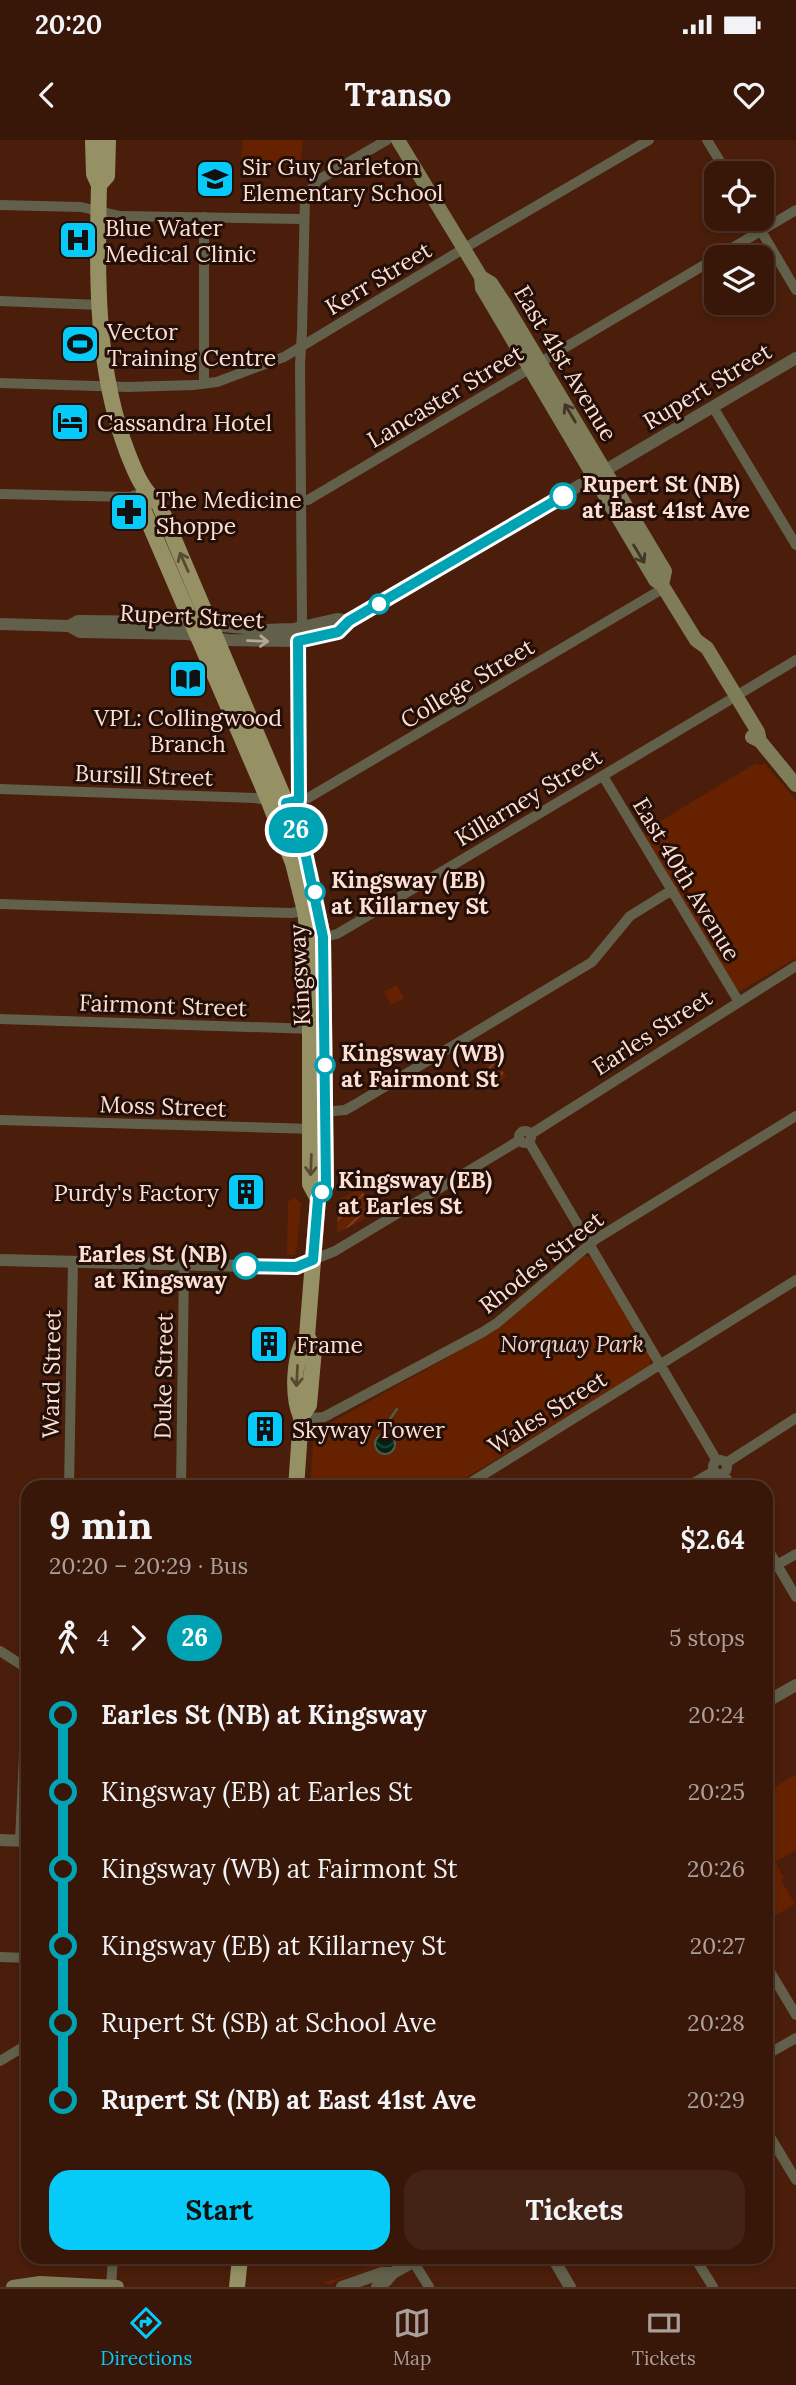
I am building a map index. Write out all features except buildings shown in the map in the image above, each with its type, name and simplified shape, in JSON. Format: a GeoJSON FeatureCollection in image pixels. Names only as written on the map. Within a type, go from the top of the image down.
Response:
{"type":"FeatureCollection","features":[{"type":"Feature","properties":{"kind":"main road","name":"Kingsway"},"geometry":{"type":"LineString","coordinates":[[93,140],[94,174],[99,185],[100,305],[107,386],[124,442],[144,492],[144,509],[268,799],[312,910]]}},
{"type":"Feature","properties":{"kind":"main road","name":"Kingsway"},"geometry":{"type":"LineString","coordinates":[[99,185],[107,176],[108,140]]}},
{"type":"Feature","properties":{"kind":"main road","name":"East 41st Avenue"},"geometry":{"type":"LineString","coordinates":[[398,140],[481,277],[491,283],[498,293],[534,366],[599,475],[665,571],[663,586],[696,640],[699,652],[732,698],[752,737],[760,741],[796,785]]}},
{"type":"Feature","properties":{"kind":"main road","name":"Kingsway"},"geometry":{"type":"LineString","coordinates":[[144,492],[159,504],[293,802],[306,857],[316,939],[318,1029],[319,1121],[310,1184],[318,1199],[307,1336],[314,1349],[309,1405],[301,1418],[297,1480]]}},
{"type":"Feature","properties":{"kind":"main road"},"geometry":{"type":"LineString","coordinates":[[237,2287],[239,2264]]}},
{"type":"Feature","properties":{"kind":"main road"},"geometry":{"type":"LineString","coordinates":[[13,2287],[40,2283],[117,2287]]}},
{"type":"Feature","properties":{"kind":"street"},"geometry":{"type":"LineString","coordinates":[[293,802],[300,635],[300,347],[305,198],[318,180],[387,140]]}},
{"type":"Feature","properties":{"kind":"street","name":"Kerr Street"},"geometry":{"type":"LineString","coordinates":[[0,383],[162,387],[217,382],[259,368],[300,347],[649,140]]}},
{"type":"Feature","properties":{"kind":"street"},"geometry":{"type":"LineString","coordinates":[[707,140],[719,161]]}},
{"type":"Feature","properties":{"kind":"street"},"geometry":{"type":"LineString","coordinates":[[0,205],[81,207],[120,216],[304,219]]}},
{"type":"Feature","properties":{"kind":"street","name":"Lancaster Street"},"geometry":{"type":"LineString","coordinates":[[774,223],[796,210]]}},
{"type":"Feature","properties":{"kind":"street"},"geometry":{"type":"LineString","coordinates":[[204,217],[204,383]]}},
{"type":"Feature","properties":{"kind":"street"},"geometry":{"type":"LineString","coordinates":[[761,231],[796,290]]}},
{"type":"Feature","properties":{"kind":"street","name":"Lancaster Street"},"geometry":{"type":"LineString","coordinates":[[738,245],[761,231]]}},
{"type":"Feature","properties":{"kind":"street","name":"Lancaster Street"},"geometry":{"type":"LineString","coordinates":[[302,500],[308,500],[704,265]]}},
{"type":"Feature","properties":{"kind":"street"},"geometry":{"type":"LineString","coordinates":[[0,301],[100,305]]}},
{"type":"Feature","properties":{"kind":"street","name":"Rupert Street"},"geometry":{"type":"LineString","coordinates":[[0,624],[69,626],[80,632],[195,629],[264,630],[300,635],[338,632],[349,621],[796,358]]}},
{"type":"Feature","properties":{"kind":"street"},"geometry":{"type":"LineString","coordinates":[[713,407],[796,545]]}},
{"type":"Feature","properties":{"kind":"street"},"geometry":{"type":"LineString","coordinates":[[0,494],[130,497],[144,492]]}},
{"type":"Feature","properties":{"kind":"street","name":"College Street"},"geometry":{"type":"LineString","coordinates":[[293,802],[312,797],[663,586]]}},
{"type":"Feature","properties":{"kind":"street","name":"Killarney Street"},"geometry":{"type":"LineString","coordinates":[[316,939],[337,934],[796,660]]}},
{"type":"Feature","properties":{"kind":"street","name":"East 40th Avenue"},"geometry":{"type":"LineString","coordinates":[[603,776],[739,1002]]}},
{"type":"Feature","properties":{"kind":"street","name":"Bursill Street"},"geometry":{"type":"LineString","coordinates":[[0,789],[293,802]]}},
{"type":"Feature","properties":{"kind":"street","name":"Moss Street"},"geometry":{"type":"LineString","coordinates":[[0,1120],[319,1121],[356,1104],[592,962],[630,916],[671,890]]}},
{"type":"Feature","properties":{"kind":"street"},"geometry":{"type":"LineString","coordinates":[[0,904],[264,912],[312,910]]}},
{"type":"Feature","properties":{"kind":"street","name":"Earles Street"},"geometry":{"type":"LineString","coordinates":[[0,1260],[292,1268],[335,1251],[527,1139],[796,966]]}},
{"type":"Feature","properties":{"kind":"street","name":"Fairmont Street"},"geometry":{"type":"LineString","coordinates":[[0,1019],[318,1029]]}},
{"type":"Feature","properties":{"kind":"street","name":"Rhodes Street"},"geometry":{"type":"LineString","coordinates":[[301,1418],[324,1417],[490,1328],[589,1244],[796,1116]]}},
{"type":"Feature","properties":{"kind":"street"},"geometry":{"type":"LineString","coordinates":[[527,1139],[727,1480]]}},
{"type":"Feature","properties":{"kind":"street","name":"Ward Street"},"geometry":{"type":"LineString","coordinates":[[69,1480],[73,1262]]}},
{"type":"Feature","properties":{"kind":"street","name":"Duke Street"},"geometry":{"type":"LineString","coordinates":[[181,1480],[184,1265]]}},
{"type":"Feature","properties":{"kind":"street","name":"Wales Street"},"geometry":{"type":"LineString","coordinates":[[474,1480],[796,1280]]}},
{"type":"Feature","properties":{"kind":"street"},"geometry":{"type":"LineString","coordinates":[[698,1480],[796,1418]]}},
{"type":"Feature","properties":{"kind":"street"},"geometry":{"type":"LineString","coordinates":[[480,1476],[482,1480]]}},
{"type":"Feature","properties":{"kind":"street"},"geometry":{"type":"LineString","coordinates":[[773,1567],[796,1554]]}},
{"type":"Feature","properties":{"kind":"street"},"geometry":{"type":"LineString","coordinates":[[773,1558],[796,1597]]}},
{"type":"Feature","properties":{"kind":"street"},"geometry":{"type":"LineString","coordinates":[[0,1651],[21,1664]]}},
{"type":"Feature","properties":{"kind":"street"},"geometry":{"type":"LineString","coordinates":[[773,1698],[796,1685]]}},
{"type":"Feature","properties":{"kind":"street"},"geometry":{"type":"LineString","coordinates":[[0,1840],[21,1841]]}},
{"type":"Feature","properties":{"kind":"street"},"geometry":{"type":"LineString","coordinates":[[0,1957],[21,1958]]}},
{"type":"Feature","properties":{"kind":"street"},"geometry":{"type":"LineString","coordinates":[[773,1977],[796,2015]]}},
{"type":"Feature","properties":{"kind":"street"},"geometry":{"type":"LineString","coordinates":[[773,2051],[796,2038]]}},
{"type":"Feature","properties":{"kind":"street"},"geometry":{"type":"LineString","coordinates":[[0,2061],[21,2048]]}},
{"type":"Feature","properties":{"kind":"street"},"geometry":{"type":"LineString","coordinates":[[773,2142],[796,2180]]}},
{"type":"Feature","properties":{"kind":"street"},"geometry":{"type":"LineString","coordinates":[[111,2287],[113,2264]]}},
{"type":"Feature","properties":{"kind":"street"},"geometry":{"type":"LineString","coordinates":[[381,2286],[393,2273],[407,2264]]}},
{"type":"Feature","properties":{"kind":"street"},"geometry":{"type":"LineString","coordinates":[[418,2264],[429,2287]]}},
{"type":"Feature","properties":{"kind":"street"},"geometry":{"type":"LineString","coordinates":[[557,2264],[570,2287]]}},
{"type":"Feature","properties":{"kind":"street"},"geometry":{"type":"LineString","coordinates":[[699,2264],[713,2287]]}},
{"type":"Feature","properties":{"kind":"street"},"geometry":{"type":"LineString","coordinates":[[342,2287],[382,2273],[393,2273]]}},
{"type":"Feature","properties":{"kind":"green space"},"geometry":{"type":"Polygon","coordinates":[[[243,140],[303,140],[300,166],[241,161],[243,140]]]}},
{"type":"Feature","properties":{"kind":"green space"},"geometry":{"type":"Polygon","coordinates":[[[756,763],[765,764],[796,800],[796,958],[740,991],[641,833],[756,763]]]}},
{"type":"Feature","properties":{"kind":"green space"},"geometry":{"type":"Polygon","coordinates":[[[396,985],[404,998],[391,1005],[384,992],[396,985]]]}},
{"type":"Feature","properties":{"kind":"green space"},"geometry":{"type":"Polygon","coordinates":[[[485,1042],[506,1077],[496,1083],[475,1048],[485,1042]]]}},
{"type":"Feature","properties":{"kind":"green space"},"geometry":{"type":"Polygon","coordinates":[[[360,1188],[377,1212],[337,1233],[338,1201],[360,1188]]]}},
{"type":"Feature","properties":{"kind":"green space"},"geometry":{"type":"Polygon","coordinates":[[[294,1197],[301,1203],[297,1246],[294,1255],[287,1255],[288,1202],[294,1197]]]}},
{"type":"Feature","properties":{"kind":"green space","name":"Norquay Park"},"geometry":{"type":"Polygon","coordinates":[[[584,1255],[591,1258],[651,1359],[649,1366],[462,1480],[311,1480],[314,1431],[318,1425],[330,1423],[490,1334],[584,1255]]]}},
{"type":"Feature","properties":{"kind":"green space"},"geometry":{"type":"Polygon","coordinates":[[[796,1774],[796,1850],[773,1863],[773,1788],[796,1774]]]}},
{"type":"Feature","properties":{"kind":"green space"},"geometry":{"type":"Polygon","coordinates":[[[776,1863],[784,1878],[781,1880],[795,1904],[773,1917],[773,1864],[776,1863]]]}},
{"type":"Feature","properties":{"kind":"green space"},"geometry":{"type":"Polygon","coordinates":[[[379,2264],[388,2264],[330,2285],[322,2283],[379,2264]]]}},
{"type":"Feature","properties":{"kind":"water"},"geometry":{"type":"Polygon","coordinates":[[[385,1434],[392,1437],[395,1444],[392,1451],[385,1454],[378,1451],[375,1444],[378,1437],[385,1434]]]}},
{"type":"Feature","properties":{"kind":"waterway"},"geometry":{"type":"LineString","coordinates":[[389,1432],[390,1419],[397,1409]]}},
{"type":"Feature","properties":{"kind":"bus line","name":"26"},"geometry":{"type":"LineString","coordinates":[[246,1266],[296,1267],[313,1260],[318,1199],[326,1185],[323,937],[306,857],[286,803],[299,800],[298,641],[338,632],[349,621],[563,496]]}},
{"type":"Feature","properties":{"kind":"place","name":"Sir Guy Carleton Elementary School"},"geometry":{"type":"Point","coordinates":[215,179]}},
{"type":"Feature","properties":{"kind":"place","name":"Blue Water Medical Clinic"},"geometry":{"type":"Point","coordinates":[78,240]}},
{"type":"Feature","properties":{"kind":"place","name":"Vector Training Centre"},"geometry":{"type":"Point","coordinates":[80,344]}},
{"type":"Feature","properties":{"kind":"place","name":"Cassandra Hotel"},"geometry":{"type":"Point","coordinates":[70,422]}},
{"type":"Feature","properties":{"kind":"place","name":"Rupert St (NB) at East 41st Ave"},"geometry":{"type":"Point","coordinates":[563,496]}},
{"type":"Feature","properties":{"kind":"place","name":"The Medicine Shoppe"},"geometry":{"type":"Point","coordinates":[129,512]}},
{"type":"Feature","properties":{"kind":"place","name":"VPL: Collingwood Branch"},"geometry":{"type":"Point","coordinates":[188,679]}},
{"type":"Feature","properties":{"kind":"place","name":"Kingsway (EB) at Killarney St"},"geometry":{"type":"Point","coordinates":[315,892]}},
{"type":"Feature","properties":{"kind":"place","name":"Kingsway (WB) at Fairmont St"},"geometry":{"type":"Point","coordinates":[325,1065]}},
{"type":"Feature","properties":{"kind":"place","name":"Purdy's Factory"},"geometry":{"type":"Point","coordinates":[246,1192]}},
{"type":"Feature","properties":{"kind":"place","name":"Kingsway (EB) at Earles St"},"geometry":{"type":"Point","coordinates":[322,1192]}},
{"type":"Feature","properties":{"kind":"place","name":"Earles St (NB) at Kingsway"},"geometry":{"type":"Point","coordinates":[246,1266]}},
{"type":"Feature","properties":{"kind":"place","name":"Frame"},"geometry":{"type":"Point","coordinates":[269,1344]}},
{"type":"Feature","properties":{"kind":"place","name":"Skyway Tower"},"geometry":{"type":"Point","coordinates":[265,1429]}}]}
